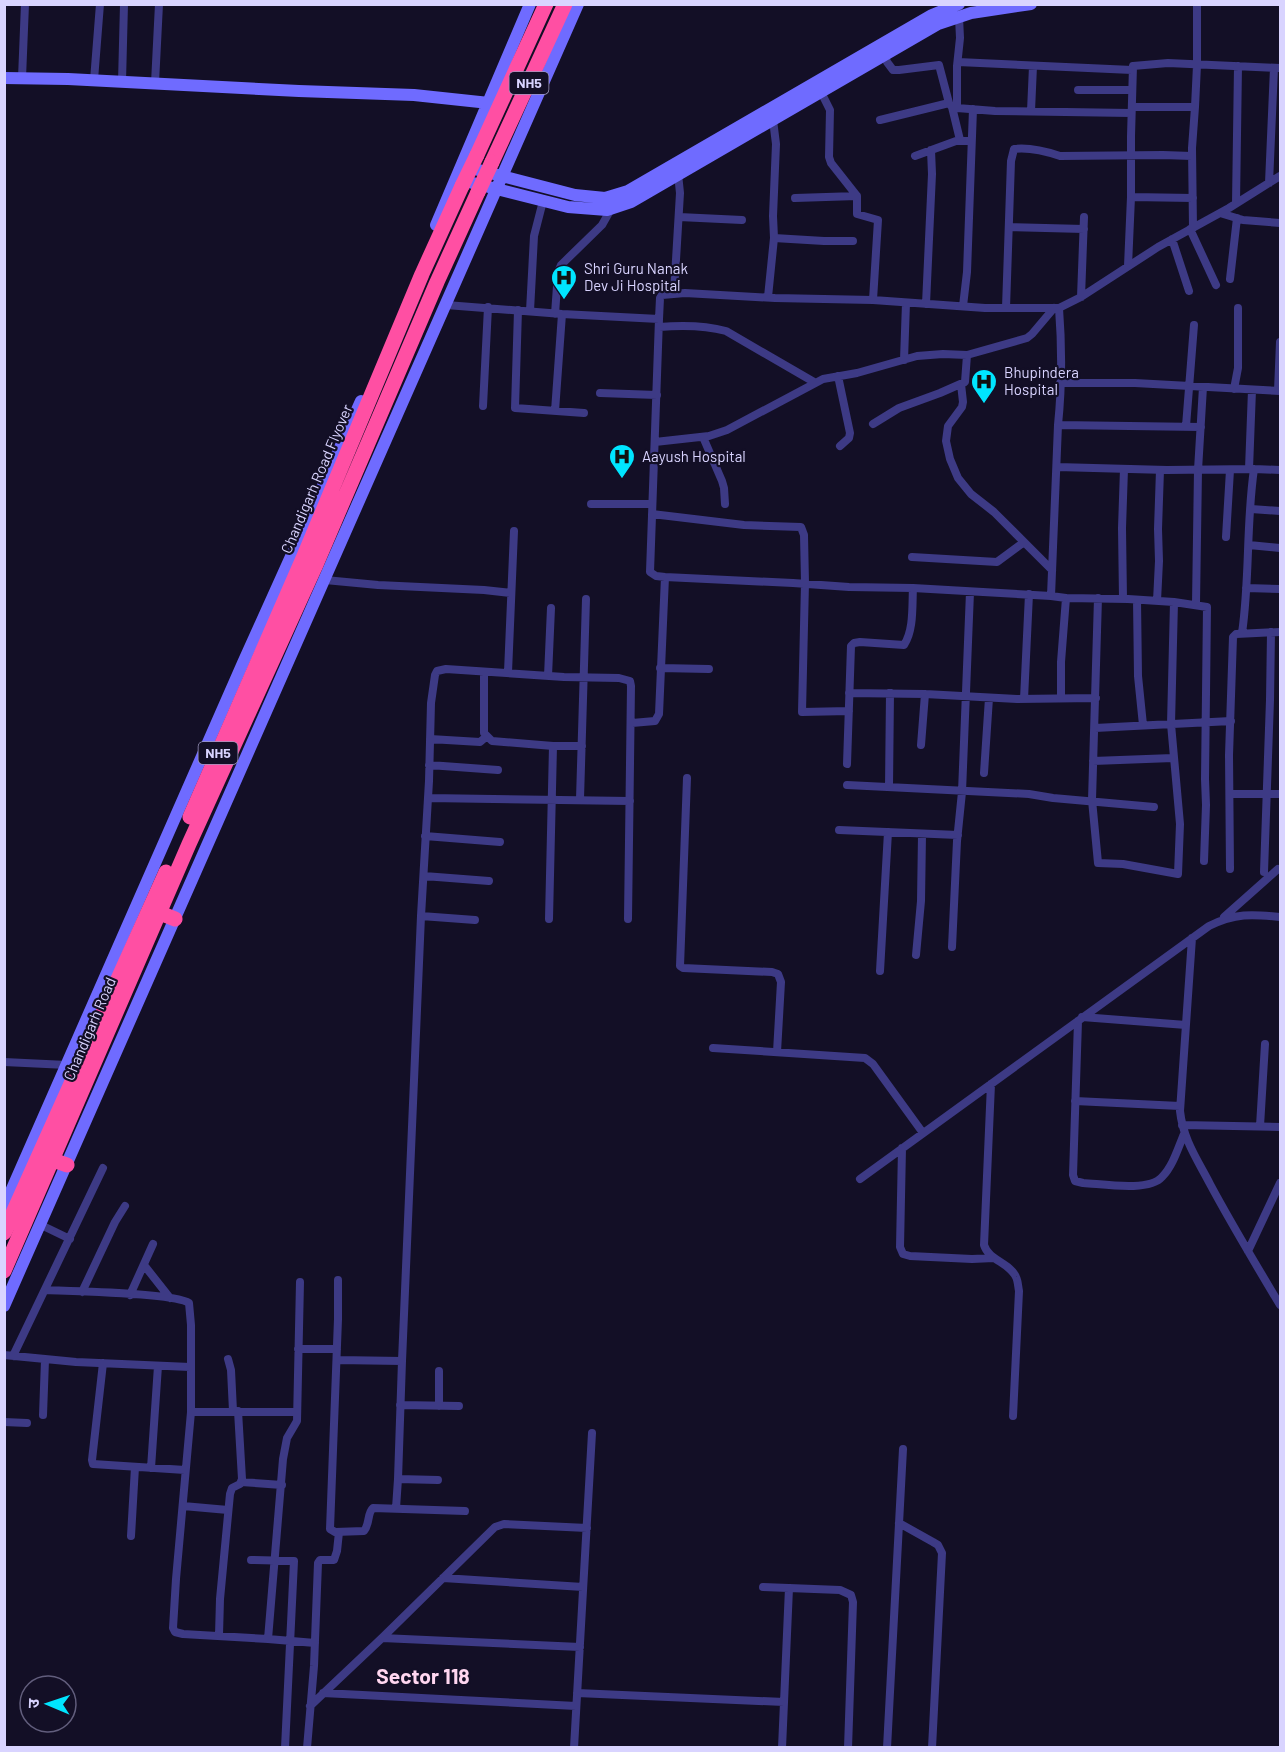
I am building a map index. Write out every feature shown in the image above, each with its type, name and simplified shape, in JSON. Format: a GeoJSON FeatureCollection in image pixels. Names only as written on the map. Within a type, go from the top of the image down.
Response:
{"type":"FeatureCollection","features":[{"type":"Feature","properties":{"kind":"highway","name":"Chandigarh Road Flyover"},"geometry":{"type":"LineString","coordinates":[[118,966],[131,950],[300,567],[422,274],[546,4]]}},
{"type":"Feature","properties":{"kind":"highway","name":"NH5"},"geometry":{"type":"LineString","coordinates":[[160,913],[315,567],[437,282],[565,4]]}},
{"type":"Feature","properties":{"kind":"highway"},"geometry":{"type":"LineString","coordinates":[[160,913],[175,919]]}},
{"type":"Feature","properties":{"kind":"highway","name":"Chandigarh Road"},"geometry":{"type":"LineString","coordinates":[[60,1162],[160,913]]}},
{"type":"Feature","properties":{"kind":"highway","name":"NH5"},"geometry":{"type":"LineString","coordinates":[[7,1217],[118,966]]}},
{"type":"Feature","properties":{"kind":"highway","name":"NH5"},"geometry":{"type":"LineString","coordinates":[[4,1271],[46,1175],[60,1162]]}},
{"type":"Feature","properties":{"kind":"main road"},"geometry":{"type":"LineString","coordinates":[[7,1217],[67,1065],[118,966],[283,573],[396,324],[530,4]]}},
{"type":"Feature","properties":{"kind":"main road"},"geometry":{"type":"LineString","coordinates":[[4,1306],[41,1225],[60,1162],[175,919],[578,4]]}},
{"type":"Feature","properties":{"kind":"main road"},"geometry":{"type":"LineString","coordinates":[[462,166],[575,195],[605,198],[628,191],[932,15],[959,11],[971,13],[1031,4]]}},
{"type":"Feature","properties":{"kind":"main road"},"geometry":{"type":"LineString","coordinates":[[456,179],[543,201],[591,209],[611,209],[631,202],[959,11]]}},
{"type":"Feature","properties":{"kind":"main road"},"geometry":{"type":"LineString","coordinates":[[4,78],[414,95],[489,103]]}},
{"type":"Feature","properties":{"kind":"street"},"geometry":{"type":"LineString","coordinates":[[22,78],[26,4]]}},
{"type":"Feature","properties":{"kind":"street"},"geometry":{"type":"LineString","coordinates":[[94,81],[100,4]]}},
{"type":"Feature","properties":{"kind":"street"},"geometry":{"type":"LineString","coordinates":[[122,82],[124,4]]}},
{"type":"Feature","properties":{"kind":"street"},"geometry":{"type":"LineString","coordinates":[[155,83],[159,4]]}},
{"type":"Feature","properties":{"kind":"street"},"geometry":{"type":"LineString","coordinates":[[1197,4],[1192,229],[1216,285]]}},
{"type":"Feature","properties":{"kind":"street"},"geometry":{"type":"LineString","coordinates":[[953,106],[960,38],[959,11]]}},
{"type":"Feature","properties":{"kind":"street"},"geometry":{"type":"LineString","coordinates":[[885,55],[893,70],[939,65],[953,106],[960,140]]}},
{"type":"Feature","properties":{"kind":"street"},"geometry":{"type":"LineString","coordinates":[[958,62],[1132,70]]}},
{"type":"Feature","properties":{"kind":"street"},"geometry":{"type":"LineString","coordinates":[[1128,266],[1133,66],[1168,63],[1277,68],[1269,183]]}},
{"type":"Feature","properties":{"kind":"street"},"geometry":{"type":"LineString","coordinates":[[1031,111],[1033,66]]}},
{"type":"Feature","properties":{"kind":"street"},"geometry":{"type":"LineString","coordinates":[[1236,203],[1238,66]]}},
{"type":"Feature","properties":{"kind":"street"},"geometry":{"type":"LineString","coordinates":[[1078,90],[1132,90]]}},
{"type":"Feature","properties":{"kind":"street"},"geometry":{"type":"LineString","coordinates":[[821,92],[830,110],[830,161],[857,196],[857,213],[878,221],[873,300]]}},
{"type":"Feature","properties":{"kind":"street"},"geometry":{"type":"LineString","coordinates":[[880,120],[953,106],[995,111],[1195,107]]}},
{"type":"Feature","properties":{"kind":"street"},"geometry":{"type":"LineString","coordinates":[[963,306],[967,272],[973,109]]}},
{"type":"Feature","properties":{"kind":"street"},"geometry":{"type":"LineString","coordinates":[[768,297],[774,238],[776,144],[773,120]]}},
{"type":"Feature","properties":{"kind":"street"},"geometry":{"type":"LineString","coordinates":[[915,156],[960,140],[971,141]]}},
{"type":"Feature","properties":{"kind":"street"},"geometry":{"type":"LineString","coordinates":[[1006,308],[1011,161],[1014,149],[1045,151],[1060,156],[1192,156]]}},
{"type":"Feature","properties":{"kind":"street"},"geometry":{"type":"LineString","coordinates":[[926,304],[932,186],[931,150]]}},
{"type":"Feature","properties":{"kind":"street"},"geometry":{"type":"LineString","coordinates":[[674,293],[680,193],[678,174]]}},
{"type":"Feature","properties":{"kind":"street"},"geometry":{"type":"LineString","coordinates":[[655,442],[709,436],[737,425],[823,379],[857,373],[917,356],[968,355],[1027,338],[1057,308],[1081,297],[1172,239],[1281,176]]}},
{"type":"Feature","properties":{"kind":"street"},"geometry":{"type":"LineString","coordinates":[[795,198],[857,196]]}},
{"type":"Feature","properties":{"kind":"street"},"geometry":{"type":"LineString","coordinates":[[1131,197],[1193,198]]}},
{"type":"Feature","properties":{"kind":"street"},"geometry":{"type":"LineString","coordinates":[[530,311],[534,236],[543,201]]}},
{"type":"Feature","properties":{"kind":"street"},"geometry":{"type":"LineString","coordinates":[[555,411],[559,314],[558,272],[561,265],[602,225],[611,209]]}},
{"type":"Feature","properties":{"kind":"street"},"geometry":{"type":"LineString","coordinates":[[1220,213],[1237,218],[1281,223]]}},
{"type":"Feature","properties":{"kind":"street"},"geometry":{"type":"LineString","coordinates":[[678,217],[742,220]]}},
{"type":"Feature","properties":{"kind":"street"},"geometry":{"type":"LineString","coordinates":[[1081,297],[1084,217]]}},
{"type":"Feature","properties":{"kind":"street"},"geometry":{"type":"LineString","coordinates":[[1230,279],[1237,218]]}},
{"type":"Feature","properties":{"kind":"street"},"geometry":{"type":"LineString","coordinates":[[1010,227],[1084,230]]}},
{"type":"Feature","properties":{"kind":"street"},"geometry":{"type":"LineString","coordinates":[[774,238],[852,241]]}},
{"type":"Feature","properties":{"kind":"street"},"geometry":{"type":"LineString","coordinates":[[1172,239],[1189,291]]}},
{"type":"Feature","properties":{"kind":"street"},"geometry":{"type":"LineString","coordinates":[[1057,308],[1006,308],[873,300],[674,293],[661,296],[649,567],[652,574],[665,577],[1123,599],[1204,606],[1208,609],[1204,861]]}},
{"type":"Feature","properties":{"kind":"street"},"geometry":{"type":"LineString","coordinates":[[904,360],[906,303]]}},
{"type":"Feature","properties":{"kind":"street"},"geometry":{"type":"LineString","coordinates":[[446,305],[715,328],[726,331],[814,382]]}},
{"type":"Feature","properties":{"kind":"street"},"geometry":{"type":"LineString","coordinates":[[483,406],[488,307]]}},
{"type":"Feature","properties":{"kind":"street"},"geometry":{"type":"LineString","coordinates":[[1051,596],[1062,342],[1057,308]]}},
{"type":"Feature","properties":{"kind":"street"},"geometry":{"type":"LineString","coordinates":[[1234,389],[1238,368],[1238,309]]}},
{"type":"Feature","properties":{"kind":"street"},"geometry":{"type":"LineString","coordinates":[[518,310],[514,406],[518,410],[584,413]]}},
{"type":"Feature","properties":{"kind":"street"},"geometry":{"type":"LineString","coordinates":[[1186,426],[1194,325]]}},
{"type":"Feature","properties":{"kind":"street"},"geometry":{"type":"LineString","coordinates":[[1060,383],[1135,383],[1279,391],[1281,342]]}},
{"type":"Feature","properties":{"kind":"street"},"geometry":{"type":"LineString","coordinates":[[873,424],[899,408],[961,384],[967,378],[968,355]]}},
{"type":"Feature","properties":{"kind":"street"},"geometry":{"type":"LineString","coordinates":[[838,376],[850,435],[840,446]]}},
{"type":"Feature","properties":{"kind":"street"},"geometry":{"type":"LineString","coordinates":[[961,384],[962,407],[952,419],[946,432],[947,447],[958,478],[970,494],[994,512],[1052,570]]}},
{"type":"Feature","properties":{"kind":"street"},"geometry":{"type":"LineString","coordinates":[[1196,604],[1198,471],[1203,387]]}},
{"type":"Feature","properties":{"kind":"street"},"geometry":{"type":"LineString","coordinates":[[1242,633],[1246,610],[1251,509],[1252,390]]}},
{"type":"Feature","properties":{"kind":"street"},"geometry":{"type":"LineString","coordinates":[[600,393],[657,395]]}},
{"type":"Feature","properties":{"kind":"street"},"geometry":{"type":"LineString","coordinates":[[1058,425],[1201,427]]}},
{"type":"Feature","properties":{"kind":"street"},"geometry":{"type":"LineString","coordinates":[[702,437],[722,481],[725,504]]}},
{"type":"Feature","properties":{"kind":"street"},"geometry":{"type":"LineString","coordinates":[[1057,467],[1281,471]]}},
{"type":"Feature","properties":{"kind":"street"},"geometry":{"type":"LineString","coordinates":[[1123,599],[1124,469]]}},
{"type":"Feature","properties":{"kind":"street"},"geometry":{"type":"LineString","coordinates":[[1156,601],[1160,470]]}},
{"type":"Feature","properties":{"kind":"street"},"geometry":{"type":"LineString","coordinates":[[1226,537],[1230,470]]}},
{"type":"Feature","properties":{"kind":"street"},"geometry":{"type":"LineString","coordinates":[[591,504],[652,504]]}},
{"type":"Feature","properties":{"kind":"street"},"geometry":{"type":"LineString","coordinates":[[1251,509],[1281,511]]}},
{"type":"Feature","properties":{"kind":"street"},"geometry":{"type":"LineString","coordinates":[[652,514],[744,525],[801,527],[804,535],[805,584],[802,712],[849,711]]}},
{"type":"Feature","properties":{"kind":"street"},"geometry":{"type":"LineString","coordinates":[[508,672],[514,531]]}},
{"type":"Feature","properties":{"kind":"street"},"geometry":{"type":"LineString","coordinates":[[912,556],[997,562],[1024,542]]}},
{"type":"Feature","properties":{"kind":"street"},"geometry":{"type":"LineString","coordinates":[[1249,545],[1281,548]]}},
{"type":"Feature","properties":{"kind":"street"},"geometry":{"type":"LineString","coordinates":[[632,723],[655,721],[659,717],[665,577]]}},
{"type":"Feature","properties":{"kind":"street"},"geometry":{"type":"LineString","coordinates":[[325,580],[511,593]]}},
{"type":"Feature","properties":{"kind":"street"},"geometry":{"type":"LineString","coordinates":[[847,764],[851,646],[856,642],[904,645],[911,623],[914,588]]}},
{"type":"Feature","properties":{"kind":"street"},"geometry":{"type":"LineString","coordinates":[[1246,588],[1281,589]]}},
{"type":"Feature","properties":{"kind":"street"},"geometry":{"type":"LineString","coordinates":[[952,947],[967,696],[970,592]]}},
{"type":"Feature","properties":{"kind":"street"},"geometry":{"type":"LineString","coordinates":[[1024,699],[1029,594]]}},
{"type":"Feature","properties":{"kind":"street"},"geometry":{"type":"LineString","coordinates":[[1060,698],[1066,598]]}},
{"type":"Feature","properties":{"kind":"street"},"geometry":{"type":"LineString","coordinates":[[1098,598],[1092,801],[1098,863],[1122,864],[1178,874],[1180,824],[1171,724],[1174,602]]}},
{"type":"Feature","properties":{"kind":"street"},"geometry":{"type":"LineString","coordinates":[[580,800],[586,599]]}},
{"type":"Feature","properties":{"kind":"street"},"geometry":{"type":"LineString","coordinates":[[1137,600],[1138,676],[1143,725]]}},
{"type":"Feature","properties":{"kind":"street"},"geometry":{"type":"LineString","coordinates":[[548,676],[551,608]]}},
{"type":"Feature","properties":{"kind":"street"},"geometry":{"type":"LineString","coordinates":[[1230,869],[1229,755],[1233,638],[1234,634],[1276,632],[1270,708],[1264,872]]}},
{"type":"Feature","properties":{"kind":"street"},"geometry":{"type":"LineString","coordinates":[[660,668],[709,669]]}},
{"type":"Feature","properties":{"kind":"street"},"geometry":{"type":"LineString","coordinates":[[396,1508],[431,703],[437,671],[446,669],[548,676],[625,678],[630,681],[632,723],[628,919]]}},
{"type":"Feature","properties":{"kind":"street"},"geometry":{"type":"LineString","coordinates":[[484,672],[484,733],[492,741],[582,746]]}},
{"type":"Feature","properties":{"kind":"street"},"geometry":{"type":"LineString","coordinates":[[849,693],[925,693],[1024,699],[1096,698]]}},
{"type":"Feature","properties":{"kind":"street"},"geometry":{"type":"LineString","coordinates":[[889,787],[890,693]]}},
{"type":"Feature","properties":{"kind":"street"},"geometry":{"type":"LineString","coordinates":[[921,746],[925,693]]}},
{"type":"Feature","properties":{"kind":"street"},"geometry":{"type":"LineString","coordinates":[[984,773],[989,698]]}},
{"type":"Feature","properties":{"kind":"street"},"geometry":{"type":"LineString","coordinates":[[1095,728],[1231,722]]}},
{"type":"Feature","properties":{"kind":"street"},"geometry":{"type":"LineString","coordinates":[[430,739],[480,742],[487,736]]}},
{"type":"Feature","properties":{"kind":"street"},"geometry":{"type":"LineString","coordinates":[[549,920],[553,746]]}},
{"type":"Feature","properties":{"kind":"street"},"geometry":{"type":"LineString","coordinates":[[1093,761],[1173,758]]}},
{"type":"Feature","properties":{"kind":"street"},"geometry":{"type":"LineString","coordinates":[[429,765],[498,770]]}},
{"type":"Feature","properties":{"kind":"street"},"geometry":{"type":"LineString","coordinates":[[687,778],[680,966],[778,974],[781,982],[777,1052]]}},
{"type":"Feature","properties":{"kind":"street"},"geometry":{"type":"LineString","coordinates":[[848,785],[1029,794],[1154,807]]}},
{"type":"Feature","properties":{"kind":"street"},"geometry":{"type":"LineString","coordinates":[[1230,794],[1281,794]]}},
{"type":"Feature","properties":{"kind":"street"},"geometry":{"type":"LineString","coordinates":[[428,798],[630,801]]}},
{"type":"Feature","properties":{"kind":"street"},"geometry":{"type":"LineString","coordinates":[[839,830],[958,835]]}},
{"type":"Feature","properties":{"kind":"street"},"geometry":{"type":"LineString","coordinates":[[880,971],[888,832]]}},
{"type":"Feature","properties":{"kind":"street"},"geometry":{"type":"LineString","coordinates":[[916,955],[921,901],[922,835]]}},
{"type":"Feature","properties":{"kind":"street"},"geometry":{"type":"LineString","coordinates":[[425,836],[500,842]]}},
{"type":"Feature","properties":{"kind":"street"},"geometry":{"type":"LineString","coordinates":[[860,1179],[1192,938],[1220,921],[1278,869]]}},
{"type":"Feature","properties":{"kind":"street"},"geometry":{"type":"LineString","coordinates":[[424,876],[489,881]]}},
{"type":"Feature","properties":{"kind":"street"},"geometry":{"type":"LineString","coordinates":[[1220,921],[1241,915],[1281,917]]}},
{"type":"Feature","properties":{"kind":"street"},"geometry":{"type":"LineString","coordinates":[[421,916],[475,920]]}},
{"type":"Feature","properties":{"kind":"street"},"geometry":{"type":"LineString","coordinates":[[1192,938],[1180,1106],[1183,1129],[1233,1227],[1281,1305]]}},
{"type":"Feature","properties":{"kind":"street"},"geometry":{"type":"LineString","coordinates":[[1080,1019],[1186,1025]]}},
{"type":"Feature","properties":{"kind":"street"},"geometry":{"type":"LineString","coordinates":[[1080,1019],[1075,1101],[1073,1175],[1075,1181],[1143,1185],[1155,1182],[1164,1175],[1183,1129]]}},
{"type":"Feature","properties":{"kind":"street"},"geometry":{"type":"LineString","coordinates":[[1260,1126],[1265,1044]]}},
{"type":"Feature","properties":{"kind":"street"},"geometry":{"type":"LineString","coordinates":[[713,1048],[865,1058],[873,1064],[923,1133]]}},
{"type":"Feature","properties":{"kind":"street"},"geometry":{"type":"LineString","coordinates":[[4,1062],[67,1065]]}},
{"type":"Feature","properties":{"kind":"street"},"geometry":{"type":"LineString","coordinates":[[991,1084],[984,1245],[985,1250],[1007,1266],[1018,1279],[1013,1416]]}},
{"type":"Feature","properties":{"kind":"street"},"geometry":{"type":"LineString","coordinates":[[1075,1101],[1180,1106]]}},
{"type":"Feature","properties":{"kind":"street"},"geometry":{"type":"LineString","coordinates":[[1183,1129],[1281,1127]]}},
{"type":"Feature","properties":{"kind":"street"},"geometry":{"type":"LineString","coordinates":[[902,1148],[900,1247],[903,1254],[959,1259],[994,1258]]}},
{"type":"Feature","properties":{"kind":"street"},"geometry":{"type":"LineString","coordinates":[[103,1168],[45,1290],[9,1356],[45,1360],[190,1367]]}},
{"type":"Feature","properties":{"kind":"street"},"geometry":{"type":"LineString","coordinates":[[1248,1251],[1281,1183]]}},
{"type":"Feature","properties":{"kind":"street"},"geometry":{"type":"LineString","coordinates":[[82,1292],[125,1206]]}},
{"type":"Feature","properties":{"kind":"street"},"geometry":{"type":"LineString","coordinates":[[41,1225],[70,1239]]}},
{"type":"Feature","properties":{"kind":"street"},"geometry":{"type":"LineString","coordinates":[[130,1295],[153,1244]]}},
{"type":"Feature","properties":{"kind":"street"},"geometry":{"type":"LineString","coordinates":[[144,1265],[170,1298]]}},
{"type":"Feature","properties":{"kind":"street"},"geometry":{"type":"LineString","coordinates":[[338,1280],[337,1360],[329,1527],[339,1532],[364,1531],[371,1509],[465,1511]]}},
{"type":"Feature","properties":{"kind":"street"},"geometry":{"type":"LineString","coordinates":[[268,1639],[285,1446],[287,1438],[295,1427],[297,1412],[300,1282]]}},
{"type":"Feature","properties":{"kind":"street"},"geometry":{"type":"LineString","coordinates":[[45,1290],[170,1298],[186,1300],[191,1305],[191,1412],[173,1628],[175,1632],[180,1633],[315,1643]]}},
{"type":"Feature","properties":{"kind":"street"},"geometry":{"type":"LineString","coordinates":[[298,1349],[337,1349]]}},
{"type":"Feature","properties":{"kind":"street"},"geometry":{"type":"LineString","coordinates":[[228,1359],[241,1441],[241,1482]]}},
{"type":"Feature","properties":{"kind":"street"},"geometry":{"type":"LineString","coordinates":[[43,1415],[45,1360]]}},
{"type":"Feature","properties":{"kind":"street"},"geometry":{"type":"LineString","coordinates":[[337,1360],[402,1361]]}},
{"type":"Feature","properties":{"kind":"street"},"geometry":{"type":"LineString","coordinates":[[103,1363],[93,1462],[97,1465],[185,1470]]}},
{"type":"Feature","properties":{"kind":"street"},"geometry":{"type":"LineString","coordinates":[[151,1468],[158,1366]]}},
{"type":"Feature","properties":{"kind":"street"},"geometry":{"type":"LineString","coordinates":[[439,1371],[439,1406]]}},
{"type":"Feature","properties":{"kind":"street"},"geometry":{"type":"LineString","coordinates":[[400,1405],[459,1406]]}},
{"type":"Feature","properties":{"kind":"street"},"geometry":{"type":"LineString","coordinates":[[191,1412],[297,1412]]}},
{"type":"Feature","properties":{"kind":"street"},"geometry":{"type":"LineString","coordinates":[[4,1422],[27,1423]]}},
{"type":"Feature","properties":{"kind":"street"},"geometry":{"type":"LineString","coordinates":[[574,1748],[592,1433]]}},
{"type":"Feature","properties":{"kind":"street"},"geometry":{"type":"LineString","coordinates":[[887,1748],[903,1449]]}},
{"type":"Feature","properties":{"kind":"street"},"geometry":{"type":"LineString","coordinates":[[131,1536],[135,1467]]}},
{"type":"Feature","properties":{"kind":"street"},"geometry":{"type":"LineString","coordinates":[[398,1479],[438,1480]]}},
{"type":"Feature","properties":{"kind":"street"},"geometry":{"type":"LineString","coordinates":[[219,1635],[220,1599],[231,1491],[241,1482],[282,1485]]}},
{"type":"Feature","properties":{"kind":"street"},"geometry":{"type":"LineString","coordinates":[[183,1506],[228,1510]]}},
{"type":"Feature","properties":{"kind":"street"},"geometry":{"type":"LineString","coordinates":[[899,1523],[938,1545],[942,1553],[932,1748]]}},
{"type":"Feature","properties":{"kind":"street"},"geometry":{"type":"LineString","coordinates":[[310,1706],[500,1524],[586,1528]]}},
{"type":"Feature","properties":{"kind":"street"},"geometry":{"type":"LineString","coordinates":[[307,1748],[318,1563],[320,1560],[334,1560],[339,1532]]}},
{"type":"Feature","properties":{"kind":"street"},"geometry":{"type":"LineString","coordinates":[[251,1560],[294,1561],[285,1748]]}},
{"type":"Feature","properties":{"kind":"street"},"geometry":{"type":"LineString","coordinates":[[443,1578],[583,1587]]}},
{"type":"Feature","properties":{"kind":"street"},"geometry":{"type":"LineString","coordinates":[[763,1587],[840,1590],[849,1593],[852,1597],[848,1748]]}},
{"type":"Feature","properties":{"kind":"street"},"geometry":{"type":"LineString","coordinates":[[783,1748],[789,1588]]}},
{"type":"Feature","properties":{"kind":"street"},"geometry":{"type":"LineString","coordinates":[[382,1638],[580,1647]]}},
{"type":"Feature","properties":{"kind":"street"},"geometry":{"type":"LineString","coordinates":[[323,1693],[576,1706]]}},
{"type":"Feature","properties":{"kind":"street"},"geometry":{"type":"LineString","coordinates":[[577,1693],[784,1702]]}},
{"type":"Feature","properties":{"kind":"place","name":"Shri Guru Nanak Dev Ji Hospital"},"geometry":{"type":"Point","coordinates":[564,301]}},
{"type":"Feature","properties":{"kind":"place","name":"Bhupindera Hospital"},"geometry":{"type":"Point","coordinates":[984,405]}},
{"type":"Feature","properties":{"kind":"place","name":"Aayush Hospital"},"geometry":{"type":"Point","coordinates":[622,480]}},
{"type":"Feature","properties":{"kind":"district","name":"Sector 118"},"geometry":{"type":"Point","coordinates":[423,1677]}}]}
